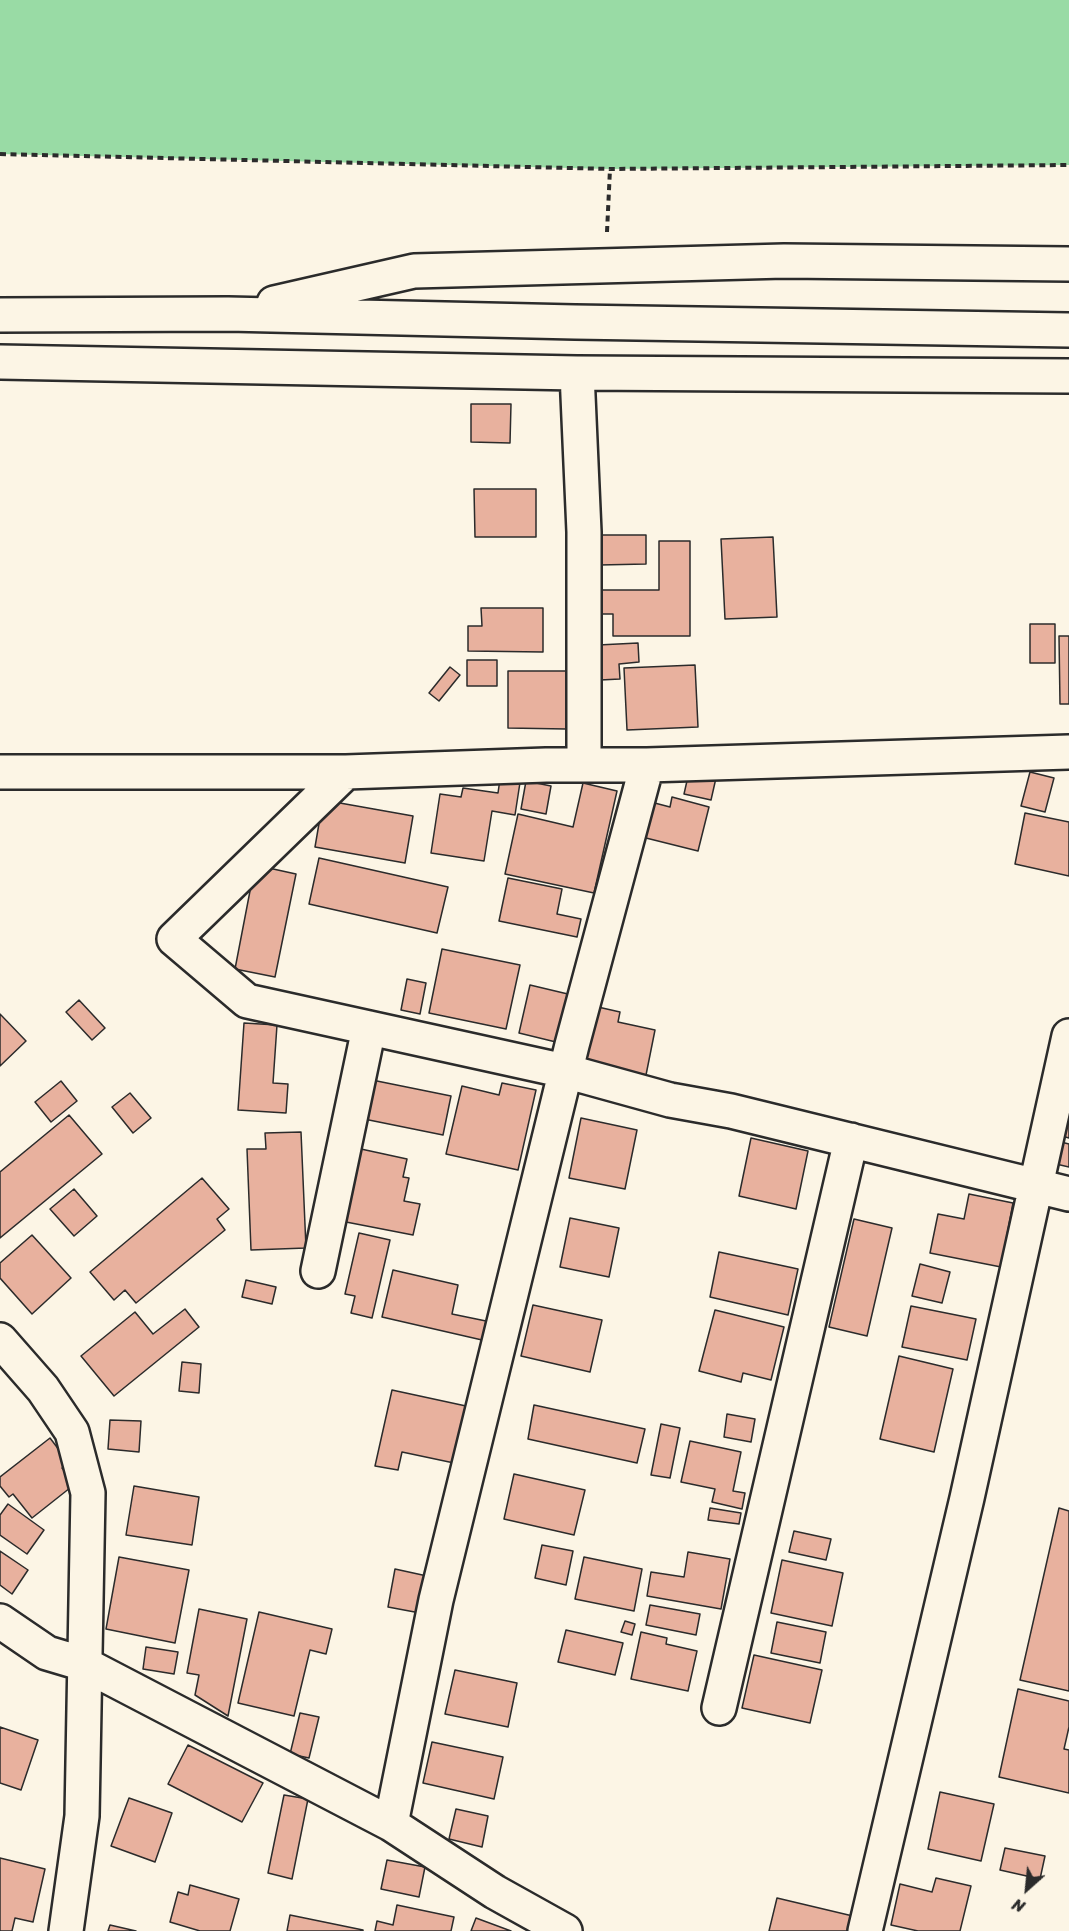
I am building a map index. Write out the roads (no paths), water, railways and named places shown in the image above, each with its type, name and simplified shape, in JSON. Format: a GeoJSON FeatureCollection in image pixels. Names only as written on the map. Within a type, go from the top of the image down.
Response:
{"type":"FeatureCollection","features":[{"type":"Feature","properties":{"kind":"street"},"geometry":{"type":"LineString","coordinates":[[228,314],[414,271],[784,261],[1069,264]]}},
{"type":"Feature","properties":{"kind":"street"},"geometry":{"type":"LineString","coordinates":[[0,315],[228,314],[1069,330]]}},
{"type":"Feature","properties":{"kind":"street"},"geometry":{"type":"LineString","coordinates":[[0,362],[577,373],[1069,376]]}},
{"type":"Feature","properties":{"kind":"street"},"geometry":{"type":"LineString","coordinates":[[577,373],[584,532],[584,765]]}},
{"type":"Feature","properties":{"kind":"street"},"geometry":{"type":"LineString","coordinates":[[0,772],[346,772],[1069,752]]}},
{"type":"Feature","properties":{"kind":"street"},"geometry":{"type":"LineString","coordinates":[[391,1824],[436,1600],[565,1071],[647,765]]}},
{"type":"Feature","properties":{"kind":"street"},"geometry":{"type":"LineString","coordinates":[[346,772],[174,939],[247,1000],[565,1071],[670,1100],[731,1111],[1069,1194]]}},
{"type":"Feature","properties":{"kind":"street"},"geometry":{"type":"LineString","coordinates":[[318,1271],[369,1028]]}},
{"type":"Feature","properties":{"kind":"street"},"geometry":{"type":"LineString","coordinates":[[865,1931],[968,1497],[1069,1036]]}},
{"type":"Feature","properties":{"kind":"street"},"geometry":{"type":"LineString","coordinates":[[719,1707],[851,1140]]}},
{"type":"Feature","properties":{"kind":"street"},"geometry":{"type":"LineString","coordinates":[[0,1340],[42,1389],[72,1432],[88,1493],[82,1816],[66,1931]]}},
{"type":"Feature","properties":{"kind":"street"},"geometry":{"type":"LineString","coordinates":[[0,1622],[47,1653],[84,1664],[391,1824],[495,1892],[565,1931]]}}]}
